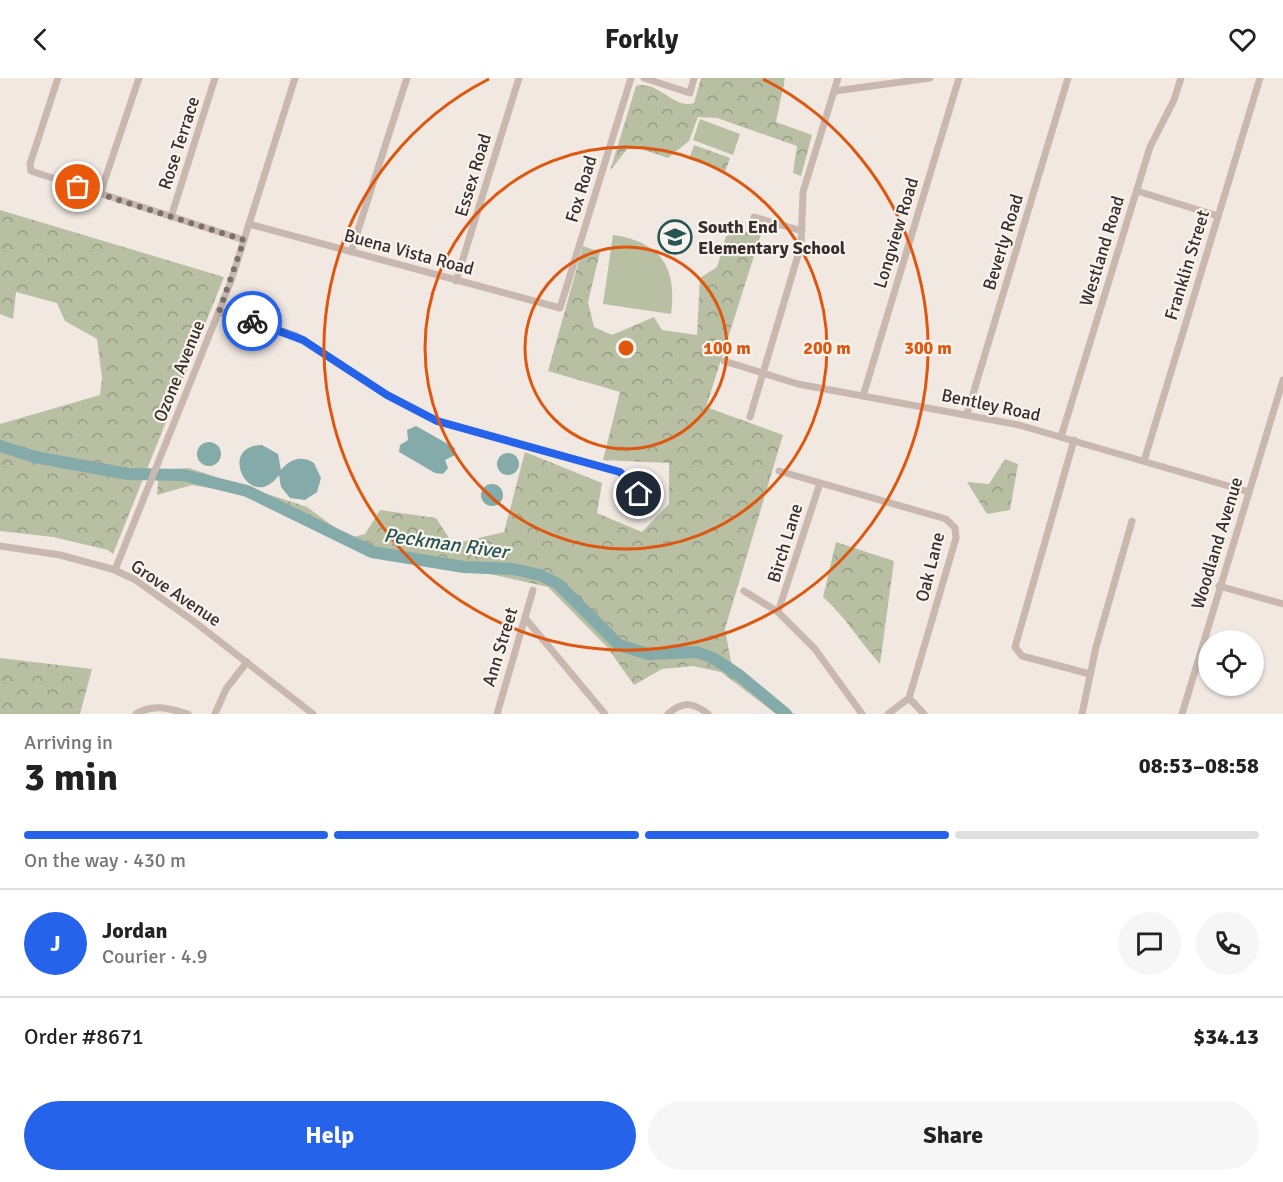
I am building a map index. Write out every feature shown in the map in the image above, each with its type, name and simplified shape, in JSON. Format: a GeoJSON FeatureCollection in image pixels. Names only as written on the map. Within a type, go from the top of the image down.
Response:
{"type":"FeatureCollection","features":[{"type":"Feature","properties":{"kind":"street"},"geometry":{"type":"LineString","coordinates":[[58,78],[30,169],[35,173],[244,240]]}},
{"type":"Feature","properties":{"kind":"street"},"geometry":{"type":"LineString","coordinates":[[100,194],[139,78]]}},
{"type":"Feature","properties":{"kind":"street","name":"Rose Terrace"},"geometry":{"type":"LineString","coordinates":[[171,217],[215,78]]}},
{"type":"Feature","properties":{"kind":"street","name":"Ozone Avenue"},"geometry":{"type":"LineString","coordinates":[[115,570],[219,312],[296,78]]}},
{"type":"Feature","properties":{"kind":"street"},"geometry":{"type":"LineString","coordinates":[[351,252],[407,78]]}},
{"type":"Feature","properties":{"kind":"street","name":"Essex Road"},"geometry":{"type":"LineString","coordinates":[[456,281],[519,78]]}},
{"type":"Feature","properties":{"kind":"street","name":"Fox Road"},"geometry":{"type":"LineString","coordinates":[[560,308],[631,78]]}},
{"type":"Feature","properties":{"kind":"street"},"geometry":{"type":"LineString","coordinates":[[644,78],[690,93],[694,78]]}},
{"type":"Feature","properties":{"kind":"street"},"geometry":{"type":"LineString","coordinates":[[750,417],[801,245],[803,192],[838,78]]}},
{"type":"Feature","properties":{"kind":"street"},"geometry":{"type":"LineString","coordinates":[[835,91],[930,78]]}},
{"type":"Feature","properties":{"kind":"street","name":"Longview Road"},"geometry":{"type":"LineString","coordinates":[[863,396],[959,78]]}},
{"type":"Feature","properties":{"kind":"street","name":"Beverly Road"},"geometry":{"type":"LineString","coordinates":[[967,414],[1068,78]]}},
{"type":"Feature","properties":{"kind":"street","name":"Westland Road"},"geometry":{"type":"LineString","coordinates":[[1061,437],[1152,142],[1174,100],[1181,78]]}},
{"type":"Feature","properties":{"kind":"street","name":"Franklin Street"},"geometry":{"type":"LineString","coordinates":[[1144,461],[1260,78]]}},
{"type":"Feature","properties":{"kind":"street"},"geometry":{"type":"LineString","coordinates":[[1137,191],[1218,216]]}},
{"type":"Feature","properties":{"kind":"street"},"geometry":{"type":"LineString","coordinates":[[754,217],[802,231]]}},
{"type":"Feature","properties":{"kind":"street","name":"Buena Vista Road"},"geometry":{"type":"LineString","coordinates":[[249,224],[560,308]]}},
{"type":"Feature","properties":{"kind":"street"},"geometry":{"type":"LineString","coordinates":[[219,312],[295,335],[387,395],[430,418],[620,472],[639,494]]}},
{"type":"Feature","properties":{"kind":"street","name":"Bentley Road"},"geometry":{"type":"LineString","coordinates":[[724,361],[798,384],[967,414],[1074,440],[1249,492]]}},
{"type":"Feature","properties":{"kind":"street","name":"Woodland Avenue"},"geometry":{"type":"LineString","coordinates":[[1182,714],[1283,380]]}},
{"type":"Feature","properties":{"kind":"street"},"geometry":{"type":"LineString","coordinates":[[1074,440],[1016,640],[1016,651],[1024,657],[1090,674]]}},
{"type":"Feature","properties":{"kind":"street","name":"Oak Lane"},"geometry":{"type":"LineString","coordinates":[[778,471],[946,519],[955,528],[956,538],[909,698]]}},
{"type":"Feature","properties":{"kind":"street","name":"Birch Lane"},"geometry":{"type":"LineString","coordinates":[[778,612],[820,483]]}},
{"type":"Feature","properties":{"kind":"street"},"geometry":{"type":"LineString","coordinates":[[1082,714],[1090,674],[1132,521]]}},
{"type":"Feature","properties":{"kind":"street","name":"Grove Avenue"},"geometry":{"type":"LineString","coordinates":[[0,546],[60,555],[115,570],[158,596],[313,714]]}},
{"type":"Feature","properties":{"kind":"street"},"geometry":{"type":"LineString","coordinates":[[1219,586],[1283,604]]}},
{"type":"Feature","properties":{"kind":"street","name":"Ann Street"},"geometry":{"type":"LineString","coordinates":[[497,714],[533,590]]}},
{"type":"Feature","properties":{"kind":"street"},"geometry":{"type":"LineString","coordinates":[[744,591],[778,612],[815,649],[862,714]]}},
{"type":"Feature","properties":{"kind":"street"},"geometry":{"type":"LineString","coordinates":[[525,618],[605,714]]}},
{"type":"Feature","properties":{"kind":"street"},"geometry":{"type":"LineString","coordinates":[[214,714],[226,689],[247,662]]}},
{"type":"Feature","properties":{"kind":"street"},"geometry":{"type":"LineString","coordinates":[[888,714],[909,698],[924,714]]}},
{"type":"Feature","properties":{"kind":"street"},"geometry":{"type":"LineString","coordinates":[[668,714],[688,704],[698,706],[708,714]]}},
{"type":"Feature","properties":{"kind":"street"},"geometry":{"type":"LineString","coordinates":[[136,714],[148,708],[160,707],[188,714]]}},
{"type":"Feature","properties":{"kind":"green space"},"geometry":{"type":"Polygon","coordinates":[[[701,78],[785,78],[776,122],[812,135],[801,176],[793,173],[797,146],[717,118],[698,117],[689,141],[668,158],[638,148],[627,149],[610,171],[636,86],[651,87],[687,104],[694,103],[701,78]]]}},
{"type":"Feature","properties":{"kind":"green space"},"geometry":{"type":"Polygon","coordinates":[[[700,119],[740,134],[733,155],[693,140],[700,119]]]}},
{"type":"Feature","properties":{"kind":"green space"},"geometry":{"type":"Polygon","coordinates":[[[694,145],[730,158],[725,172],[689,159],[694,145]]]}},
{"type":"Feature","properties":{"kind":"green space"},"geometry":{"type":"Polygon","coordinates":[[[0,210],[224,277],[113,554],[108,550],[53,537],[0,531],[0,424],[100,395],[102,378],[97,339],[65,321],[57,303],[16,292],[13,319],[0,314],[0,210]]]}},
{"type":"Feature","properties":{"kind":"green space"},"geometry":{"type":"Polygon","coordinates":[[[763,228],[706,407],[783,435],[725,629],[731,662],[794,714],[776,714],[721,672],[693,666],[662,669],[634,685],[607,647],[548,587],[477,571],[365,555],[243,494],[192,485],[157,495],[159,470],[189,468],[307,507],[349,538],[365,534],[380,510],[436,518],[453,544],[504,532],[525,452],[602,483],[597,513],[642,532],[669,504],[669,463],[603,460],[620,392],[548,371],[583,246],[600,252],[588,302],[594,327],[612,335],[654,317],[662,330],[697,335],[700,278],[717,267],[726,236],[763,228]]]}},
{"type":"Feature","properties":{"kind":"green space"},"geometry":{"type":"Polygon","coordinates":[[[613,235],[630,238],[643,244],[662,260],[668,270],[671,283],[671,314],[603,304],[613,235]]]}},
{"type":"Feature","properties":{"kind":"green space"},"geometry":{"type":"Polygon","coordinates":[[[1005,459],[1018,464],[1010,510],[987,514],[967,482],[989,484],[1005,459]]]}},
{"type":"Feature","properties":{"kind":"green space"},"geometry":{"type":"Polygon","coordinates":[[[836,542],[894,561],[880,664],[823,597],[836,542]]]}},
{"type":"Feature","properties":{"kind":"green space"},"geometry":{"type":"Polygon","coordinates":[[[0,658],[92,669],[80,714],[0,714],[0,658]]]}},
{"type":"Feature","properties":{"kind":"water"},"geometry":{"type":"Polygon","coordinates":[[[416,426],[455,448],[455,455],[445,460],[448,468],[443,474],[435,473],[399,452],[400,445],[408,440],[407,430],[416,426]]]}},
{"type":"Feature","properties":{"kind":"water"},"geometry":{"type":"Polygon","coordinates":[[[209,442],[217,446],[221,454],[217,462],[209,466],[201,462],[197,454],[201,446],[209,442]]]}},
{"type":"Feature","properties":{"kind":"water"},"geometry":{"type":"Polygon","coordinates":[[[262,445],[278,454],[281,470],[296,459],[305,459],[314,463],[321,478],[317,492],[305,500],[290,498],[281,487],[279,475],[268,485],[258,487],[249,483],[242,475],[241,455],[248,448],[262,445]]]}},
{"type":"Feature","properties":{"kind":"water"},"geometry":{"type":"Polygon","coordinates":[[[508,453],[516,456],[519,464],[516,472],[508,475],[500,472],[497,464],[500,456],[508,453]]]}},
{"type":"Feature","properties":{"kind":"water"},"geometry":{"type":"Polygon","coordinates":[[[492,484],[500,487],[503,495],[500,503],[492,506],[484,503],[481,495],[484,487],[492,484]]]}},
{"type":"Feature","properties":{"kind":"waterway","name":"Peckman River"},"geometry":{"type":"LineString","coordinates":[[0,446],[35,457],[128,474],[183,475],[247,491],[372,552],[464,567],[513,569],[540,575],[558,584],[619,645],[648,654],[697,652],[713,658],[739,675],[786,714]]}},
{"type":"Feature","properties":{"kind":"way so far"},"geometry":{"type":"LineString","coordinates":[[78,187],[244,240],[219,312],[252,321]]}},
{"type":"Feature","properties":{"kind":"place","name":"South End Elementary School"},"geometry":{"type":"Point","coordinates":[675,237]}},
{"type":"Feature","properties":{"kind":"route"},"geometry":{"type":"LineString","coordinates":[[252,321],[303,340],[387,395],[423,415],[444,424],[620,472],[639,494]]}}]}
